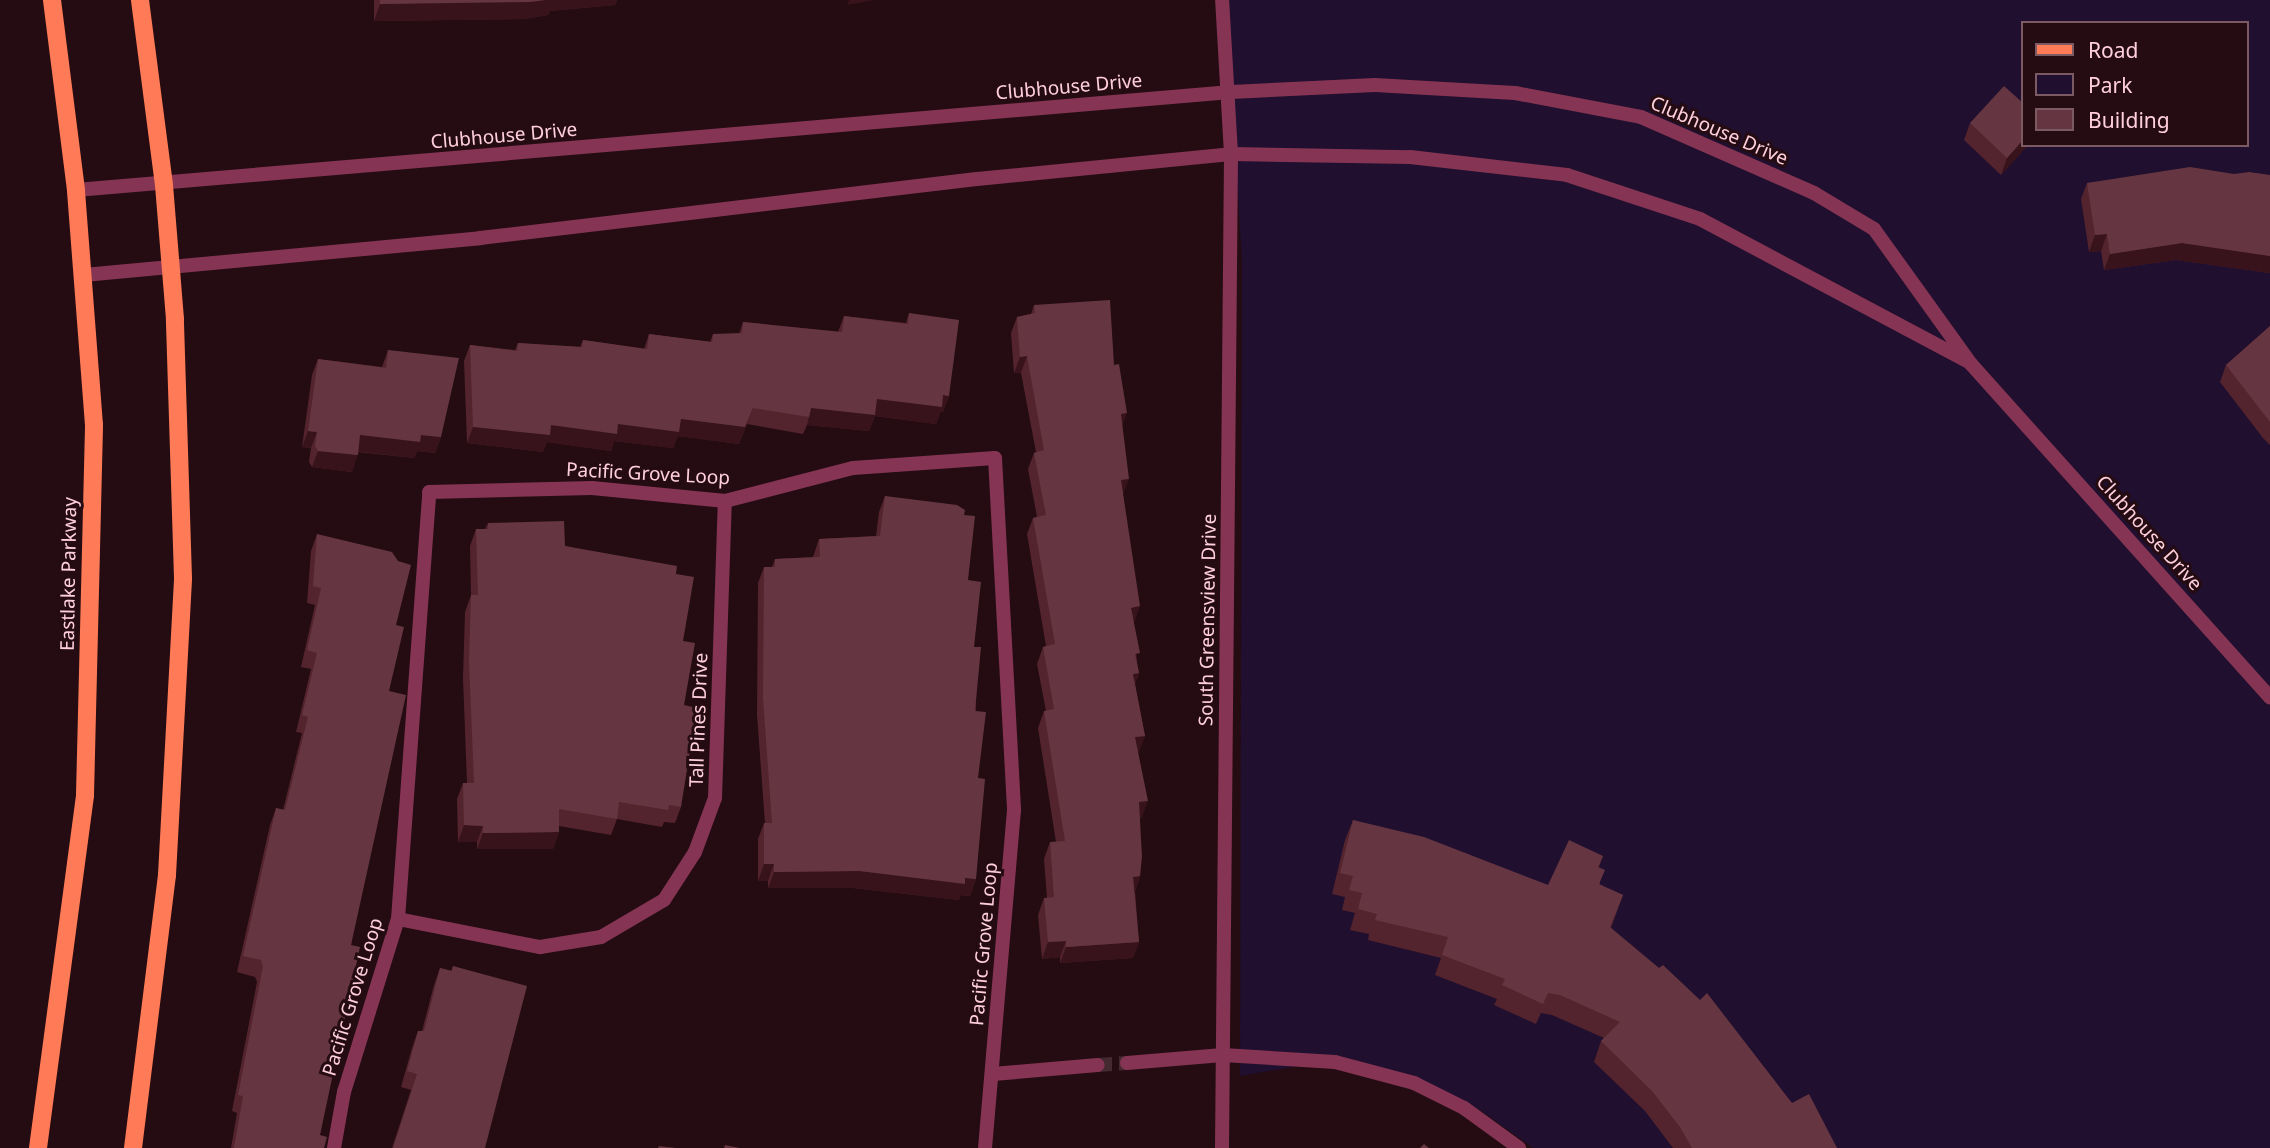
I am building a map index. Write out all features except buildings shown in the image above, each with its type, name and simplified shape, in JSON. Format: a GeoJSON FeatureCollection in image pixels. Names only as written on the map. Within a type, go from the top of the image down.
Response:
{"type":"FeatureCollection","features":[{"type":"Feature","properties":{"kind":"main road","name":"Eastlake Parkway"},"geometry":{"type":"LineString","coordinates":[[38,1148],[85,795],[94,425],[76,190],[52,0]]}},
{"type":"Feature","properties":{"kind":"main road"},"geometry":{"type":"LineString","coordinates":[[133,1148],[167,875],[183,578],[164,185],[140,0]]}},
{"type":"Feature","properties":{"kind":"street","name":"South Greensview Drive"},"geometry":{"type":"LineString","coordinates":[[1222,1148],[1231,154],[1231,92],[1223,0]]}},
{"type":"Feature","properties":{"kind":"street","name":"Clubhouse Drive"},"geometry":{"type":"LineString","coordinates":[[76,190],[164,185],[1231,92],[1375,85],[1502,93],[1641,117],[1814,193],[1874,229],[1971,364],[2270,697]]}},
{"type":"Feature","properties":{"kind":"street","name":"Clubhouse Drive"},"geometry":{"type":"LineString","coordinates":[[83,275],[170,268],[1231,154],[1410,157],[1567,175],[1700,219],[1971,364]]}},
{"type":"Feature","properties":{"kind":"street","name":"Pacific Grove Loop"},"geometry":{"type":"LineString","coordinates":[[334,1148],[344,1092],[398,919],[429,492],[592,488],[725,501],[853,468],[995,458],[1014,810],[985,1148]]}},
{"type":"Feature","properties":{"kind":"street","name":"Tall Pines Drive"},"geometry":{"type":"LineString","coordinates":[[398,919],[540,947],[601,937],[664,900],[695,852],[715,798],[725,501]]}},
{"type":"Feature","properties":{"kind":"street"},"geometry":{"type":"LineString","coordinates":[[1127,1063],[1223,1055],[1335,1062],[1380,1072],[1464,1108],[1519,1148]]}},
{"type":"Feature","properties":{"kind":"street"},"geometry":{"type":"LineString","coordinates":[[993,1074],[1098,1065]]}},
{"type":"Feature","properties":{"kind":"green space"},"geometry":{"type":"Polygon","coordinates":[[[1226,0],[2270,0],[2270,1148],[1533,1148],[1481,1111],[1423,1085],[1362,1070],[1305,1065],[1240,1076],[1242,262],[1226,0]]]}},
{"type":"Feature","properties":{"kind":"tunnel"},"geometry":{"type":"LineString","coordinates":[[1098,1065],[1127,1063]]}}]}
